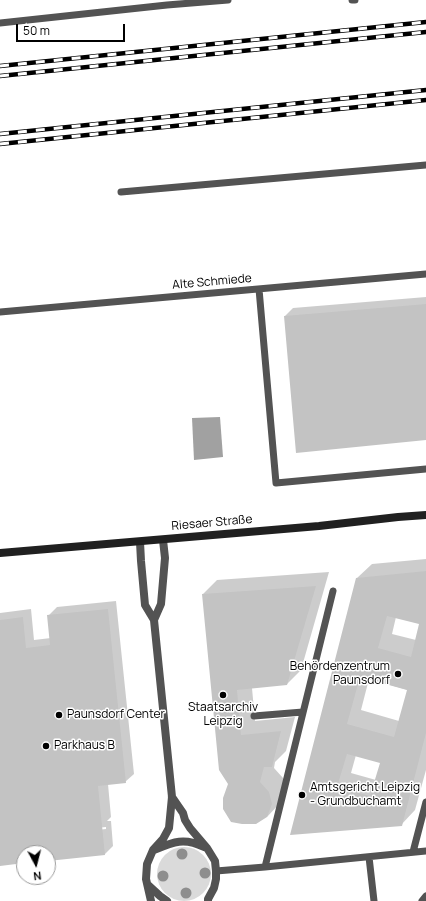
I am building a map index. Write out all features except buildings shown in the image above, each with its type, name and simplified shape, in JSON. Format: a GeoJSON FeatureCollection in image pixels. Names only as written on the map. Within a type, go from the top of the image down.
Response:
{"type":"FeatureCollection","features":[{"type":"Feature","properties":{"kind":"main road","name":"Riesaer Straße"},"geometry":{"type":"LineString","coordinates":[[0,553],[163,540],[426,515]]}},
{"type":"Feature","properties":{"kind":"street"},"geometry":{"type":"LineString","coordinates":[[154,620],[161,604],[164,558],[163,540]]}},
{"type":"Feature","properties":{"kind":"street"},"geometry":{"type":"LineString","coordinates":[[140,542],[145,606],[154,620],[172,797],[169,828],[163,839],[153,850],[146,864],[146,879],[151,901]]}},
{"type":"Feature","properties":{"kind":"street"},"geometry":{"type":"LineString","coordinates":[[172,797],[183,813],[190,828],[207,848],[215,861],[216,871],[214,888],[206,900]]}},
{"type":"Feature","properties":{"kind":"street"},"geometry":{"type":"LineString","coordinates":[[153,850],[174,842],[184,841],[196,843],[207,848]]}},
{"type":"Feature","properties":{"kind":"street"},"geometry":{"type":"LineString","coordinates":[[148,885],[167,901]]}},
{"type":"Feature","properties":{"kind":"lane"},"geometry":{"type":"LineString","coordinates":[[0,23],[228,0]]}},
{"type":"Feature","properties":{"kind":"lane"},"geometry":{"type":"LineString","coordinates":[[122,192],[426,165]]}},
{"type":"Feature","properties":{"kind":"lane","name":"Alte Schmiede"},"geometry":{"type":"LineString","coordinates":[[0,312],[426,274]]}},
{"type":"Feature","properties":{"kind":"lane"},"geometry":{"type":"LineString","coordinates":[[259,289],[276,483],[426,469]]}},
{"type":"Feature","properties":{"kind":"lane"},"geometry":{"type":"LineString","coordinates":[[265,867],[333,591]]}},
{"type":"Feature","properties":{"kind":"lane"},"geometry":{"type":"LineString","coordinates":[[254,716],[303,712]]}},
{"type":"Feature","properties":{"kind":"lane"},"geometry":{"type":"LineString","coordinates":[[413,852],[426,802]]}},
{"type":"Feature","properties":{"kind":"lane"},"geometry":{"type":"LineString","coordinates":[[216,871],[426,851]]}},
{"type":"Feature","properties":{"kind":"lane"},"geometry":{"type":"LineString","coordinates":[[369,857],[374,901]]}},
{"type":"Feature","properties":{"kind":"lane"},"geometry":{"type":"LineString","coordinates":[[422,901],[426,896]]}},
{"type":"Feature","properties":{"kind":"shaded area"},"geometry":{"type":"Polygon","coordinates":[[[220,417],[223,457],[194,460],[192,418],[220,417]]]}},
{"type":"Feature","properties":{"kind":"shaded area"},"geometry":{"type":"Polygon","coordinates":[[[184,847],[194,849],[203,855],[209,864],[211,874],[209,884],[203,893],[194,899],[184,901],[174,899],[165,893],[159,884],[157,874],[159,864],[165,855],[174,849],[184,847]]]}},
{"type":"Feature","properties":{"kind":"railway"},"geometry":{"type":"LineString","coordinates":[[0,66],[426,22]]}},
{"type":"Feature","properties":{"kind":"railway"},"geometry":{"type":"LineString","coordinates":[[0,76],[426,32]]}},
{"type":"Feature","properties":{"kind":"railway"},"geometry":{"type":"LineString","coordinates":[[0,134],[426,90]]}},
{"type":"Feature","properties":{"kind":"railway"},"geometry":{"type":"LineString","coordinates":[[0,144],[426,100]]}},
{"type":"Feature","properties":{"kind":"place","name":"Behördenzentrum Paunsdorf"},"geometry":{"type":"Point","coordinates":[398,674]}},
{"type":"Feature","properties":{"kind":"place","name":"Staatsarchiv Leipzig"},"geometry":{"type":"Point","coordinates":[223,695]}},
{"type":"Feature","properties":{"kind":"place","name":"Paunsdorf Center"},"geometry":{"type":"Point","coordinates":[59,715]}},
{"type":"Feature","properties":{"kind":"place","name":"Parkhaus B"},"geometry":{"type":"Point","coordinates":[46,746]}},
{"type":"Feature","properties":{"kind":"place","name":"Amtsgericht Leipzig - Grundbuchamt"},"geometry":{"type":"Point","coordinates":[302,795]}}]}
